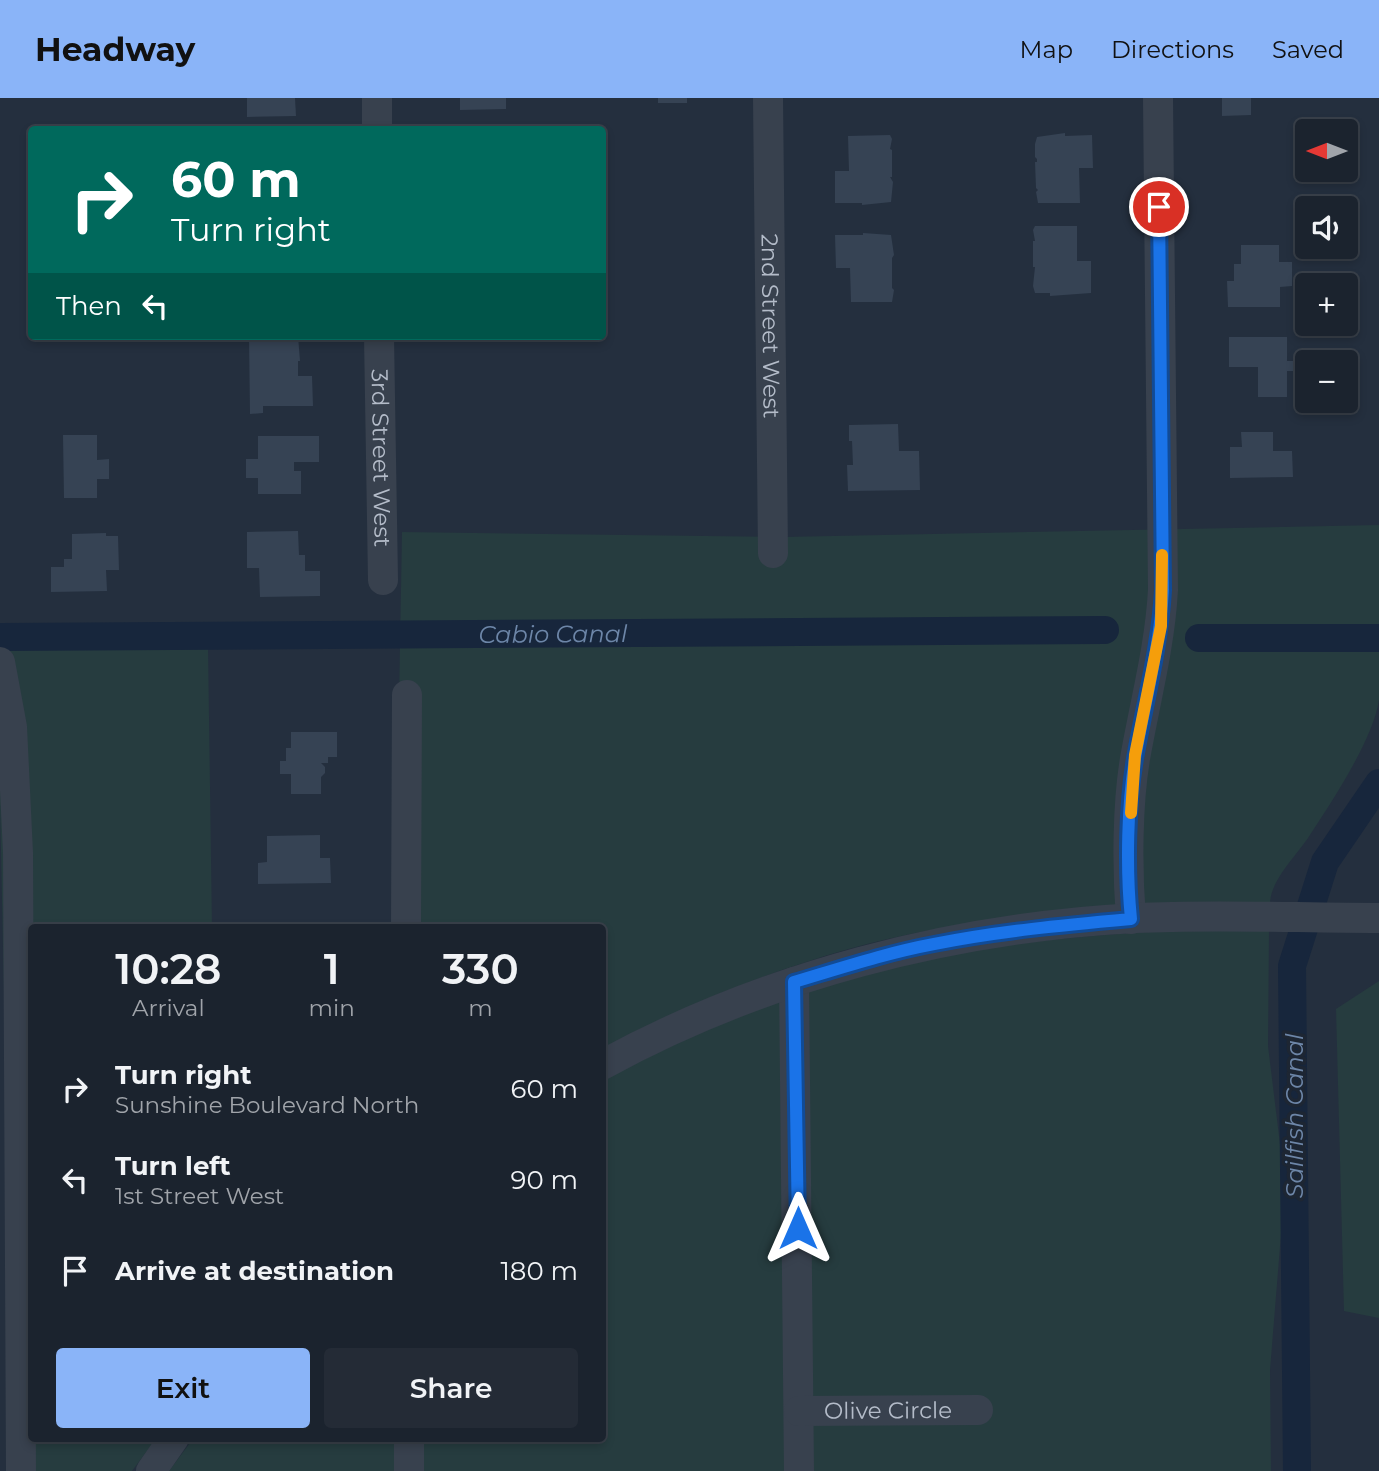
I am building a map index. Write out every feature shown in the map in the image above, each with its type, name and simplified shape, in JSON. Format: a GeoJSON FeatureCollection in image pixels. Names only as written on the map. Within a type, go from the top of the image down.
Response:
{"type":"FeatureCollection","features":[{"type":"Feature","properties":{"kind":"street"},"geometry":{"type":"LineString","coordinates":[[377,98],[377,126]]}},
{"type":"Feature","properties":{"kind":"street","name":"2nd Street West"},"geometry":{"type":"LineString","coordinates":[[768,98],[773,553]]}},
{"type":"Feature","properties":{"kind":"street"},"geometry":{"type":"LineString","coordinates":[[1131,919],[1128,884],[1132,783],[1161,626],[1163,590],[1158,98]]}},
{"type":"Feature","properties":{"kind":"street","name":"3rd Street West"},"geometry":{"type":"LineString","coordinates":[[379,340],[383,580]]}},
{"type":"Feature","properties":{"kind":"street"},"geometry":{"type":"LineString","coordinates":[[0,662],[12,727],[9,853],[21,1471]]}},
{"type":"Feature","properties":{"kind":"street"},"geometry":{"type":"LineString","coordinates":[[405,924],[407,695]]}},
{"type":"Feature","properties":{"kind":"street"},"geometry":{"type":"LineString","coordinates":[[606,1063],[709,1013],[794,982],[868,959],[936,943],[1032,928],[1131,919],[1254,916],[1379,918]]}},
{"type":"Feature","properties":{"kind":"street"},"geometry":{"type":"LineString","coordinates":[[794,982],[799,1471]]}},
{"type":"Feature","properties":{"kind":"street","name":"Olive Circle"},"geometry":{"type":"LineString","coordinates":[[799,1411],[978,1410]]}},
{"type":"Feature","properties":{"kind":"street"},"geometry":{"type":"LineString","coordinates":[[151,1471],[171,1442]]}},
{"type":"Feature","properties":{"kind":"street"},"geometry":{"type":"LineString","coordinates":[[409,1442],[409,1471]]}},
{"type":"Feature","properties":{"kind":"green space"},"geometry":{"type":"Polygon","coordinates":[[[1379,525],[1379,700],[1375,716],[1350,771],[1308,838],[1279,877],[1270,902],[958,926],[890,938],[762,977],[679,1011],[606,1047],[606,924],[395,924],[402,532],[784,537],[1379,525]]]}},
{"type":"Feature","properties":{"kind":"green space"},"geometry":{"type":"Polygon","coordinates":[[[0,641],[208,646],[212,924],[28,924],[28,1442],[154,1442],[132,1471],[14,1471],[0,804],[0,641]]]}},
{"type":"Feature","properties":{"kind":"green space"},"geometry":{"type":"Polygon","coordinates":[[[1269,930],[1268,1046],[1285,1185],[1270,1370],[1271,1471],[169,1471],[191,1442],[606,1442],[606,1079],[667,1048],[769,1005],[904,964],[1001,946],[1165,931],[1269,930]]]}},
{"type":"Feature","properties":{"kind":"green space"},"geometry":{"type":"Polygon","coordinates":[[[1379,981],[1379,1318],[1344,1311],[1336,1009],[1379,981]]]}},
{"type":"Feature","properties":{"kind":"building"},"geometry":{"type":"Polygon","coordinates":[[[247,98],[295,98],[296,116],[247,117],[247,98]]]}},
{"type":"Feature","properties":{"kind":"building"},"geometry":{"type":"Polygon","coordinates":[[[460,98],[506,98],[506,109],[460,110],[460,98]]]}},
{"type":"Feature","properties":{"kind":"building"},"geometry":{"type":"Polygon","coordinates":[[[658,98],[687,98],[687,103],[658,103],[658,98]]]}},
{"type":"Feature","properties":{"kind":"building"},"geometry":{"type":"Polygon","coordinates":[[[1222,98],[1251,98],[1251,115],[1222,116],[1222,98]]]}},
{"type":"Feature","properties":{"kind":"building"},"geometry":{"type":"Polygon","coordinates":[[[1065,133],[1065,136],[1092,135],[1093,168],[1079,168],[1080,203],[1038,203],[1035,162],[1037,137],[1065,133]]]}},
{"type":"Feature","properties":{"kind":"building"},"geometry":{"type":"Polygon","coordinates":[[[890,135],[890,177],[893,182],[891,202],[862,205],[835,203],[835,171],[849,171],[848,136],[890,135]]]}},
{"type":"Feature","properties":{"kind":"building"},"geometry":{"type":"Polygon","coordinates":[[[1035,226],[1077,226],[1077,261],[1091,261],[1091,293],[1050,296],[1050,293],[1035,293],[1035,226]]]}},
{"type":"Feature","properties":{"kind":"building"},"geometry":{"type":"Polygon","coordinates":[[[835,235],[891,235],[894,255],[892,302],[851,302],[850,268],[836,268],[835,235]]]}},
{"type":"Feature","properties":{"kind":"building"},"geometry":{"type":"Polygon","coordinates":[[[1241,245],[1279,245],[1279,262],[1292,262],[1292,286],[1280,287],[1280,307],[1228,307],[1227,281],[1234,281],[1234,264],[1241,264],[1241,245]]]}},
{"type":"Feature","properties":{"kind":"building"},"geometry":{"type":"Polygon","coordinates":[[[1229,337],[1287,337],[1287,361],[1295,361],[1295,371],[1287,371],[1287,397],[1258,397],[1258,367],[1229,367],[1229,337]]]}},
{"type":"Feature","properties":{"kind":"building"},"geometry":{"type":"Polygon","coordinates":[[[249,340],[298,340],[298,376],[312,376],[313,406],[263,406],[263,413],[250,414],[249,340]]]}},
{"type":"Feature","properties":{"kind":"building"},"geometry":{"type":"Polygon","coordinates":[[[898,424],[899,451],[919,451],[920,490],[848,491],[847,465],[853,465],[849,425],[898,424]]]}},
{"type":"Feature","properties":{"kind":"building"},"geometry":{"type":"Polygon","coordinates":[[[1241,432],[1273,432],[1273,451],[1292,451],[1293,477],[1230,478],[1230,447],[1242,447],[1241,432]]]}},
{"type":"Feature","properties":{"kind":"building"},"geometry":{"type":"Polygon","coordinates":[[[63,435],[97,435],[97,460],[109,459],[109,479],[97,479],[97,498],[64,498],[63,435]]]}},
{"type":"Feature","properties":{"kind":"building"},"geometry":{"type":"Polygon","coordinates":[[[258,436],[319,436],[319,462],[294,462],[294,471],[301,471],[301,494],[258,494],[258,478],[246,478],[246,459],[258,459],[258,436]]]}},
{"type":"Feature","properties":{"kind":"building"},"geometry":{"type":"Polygon","coordinates":[[[298,531],[299,555],[305,555],[305,571],[320,571],[320,596],[260,597],[259,568],[247,568],[247,532],[298,531]]]}},
{"type":"Feature","properties":{"kind":"building"},"geometry":{"type":"Polygon","coordinates":[[[106,533],[106,536],[118,536],[119,570],[106,570],[107,591],[51,592],[51,567],[64,567],[64,559],[72,559],[72,534],[106,533]]]}},
{"type":"Feature","properties":{"kind":"building"},"geometry":{"type":"Polygon","coordinates":[[[291,732],[337,732],[337,757],[328,757],[328,763],[321,763],[325,767],[325,773],[321,777],[321,794],[291,794],[291,774],[280,774],[280,761],[286,761],[286,748],[291,748],[291,732]]]}},
{"type":"Feature","properties":{"kind":"building"},"geometry":{"type":"Polygon","coordinates":[[[320,835],[320,858],[330,858],[331,883],[258,884],[258,863],[267,862],[267,836],[320,835]]]}},
{"type":"Feature","properties":{"kind":"building"},"geometry":{"type":"Polygon","coordinates":[[[295,923],[327,923],[327,924],[295,923]]]}},
{"type":"Feature","properties":{"kind":"waterway","name":"Cabio Canal"},"geometry":{"type":"LineString","coordinates":[[0,637],[1105,630]]}},
{"type":"Feature","properties":{"kind":"waterway","name":"Cabio Canal"},"geometry":{"type":"LineString","coordinates":[[1199,638],[1379,638]]}},
{"type":"Feature","properties":{"kind":"waterway","name":"Sailfish Canal"},"geometry":{"type":"LineString","coordinates":[[1297,1471],[1292,966],[1325,862],[1379,783]]}},
{"type":"Feature","properties":{"kind":"slow traffic"},"geometry":{"type":"LineString","coordinates":[[1131,813],[1135,755],[1161,626],[1162,555]]}},
{"type":"Feature","properties":{"kind":"route"},"geometry":{"type":"LineString","coordinates":[[798,1228],[794,982],[868,959],[936,943],[1032,928],[1131,919],[1128,884],[1132,783],[1135,755],[1161,626],[1163,590],[1159,207]]}}]}
